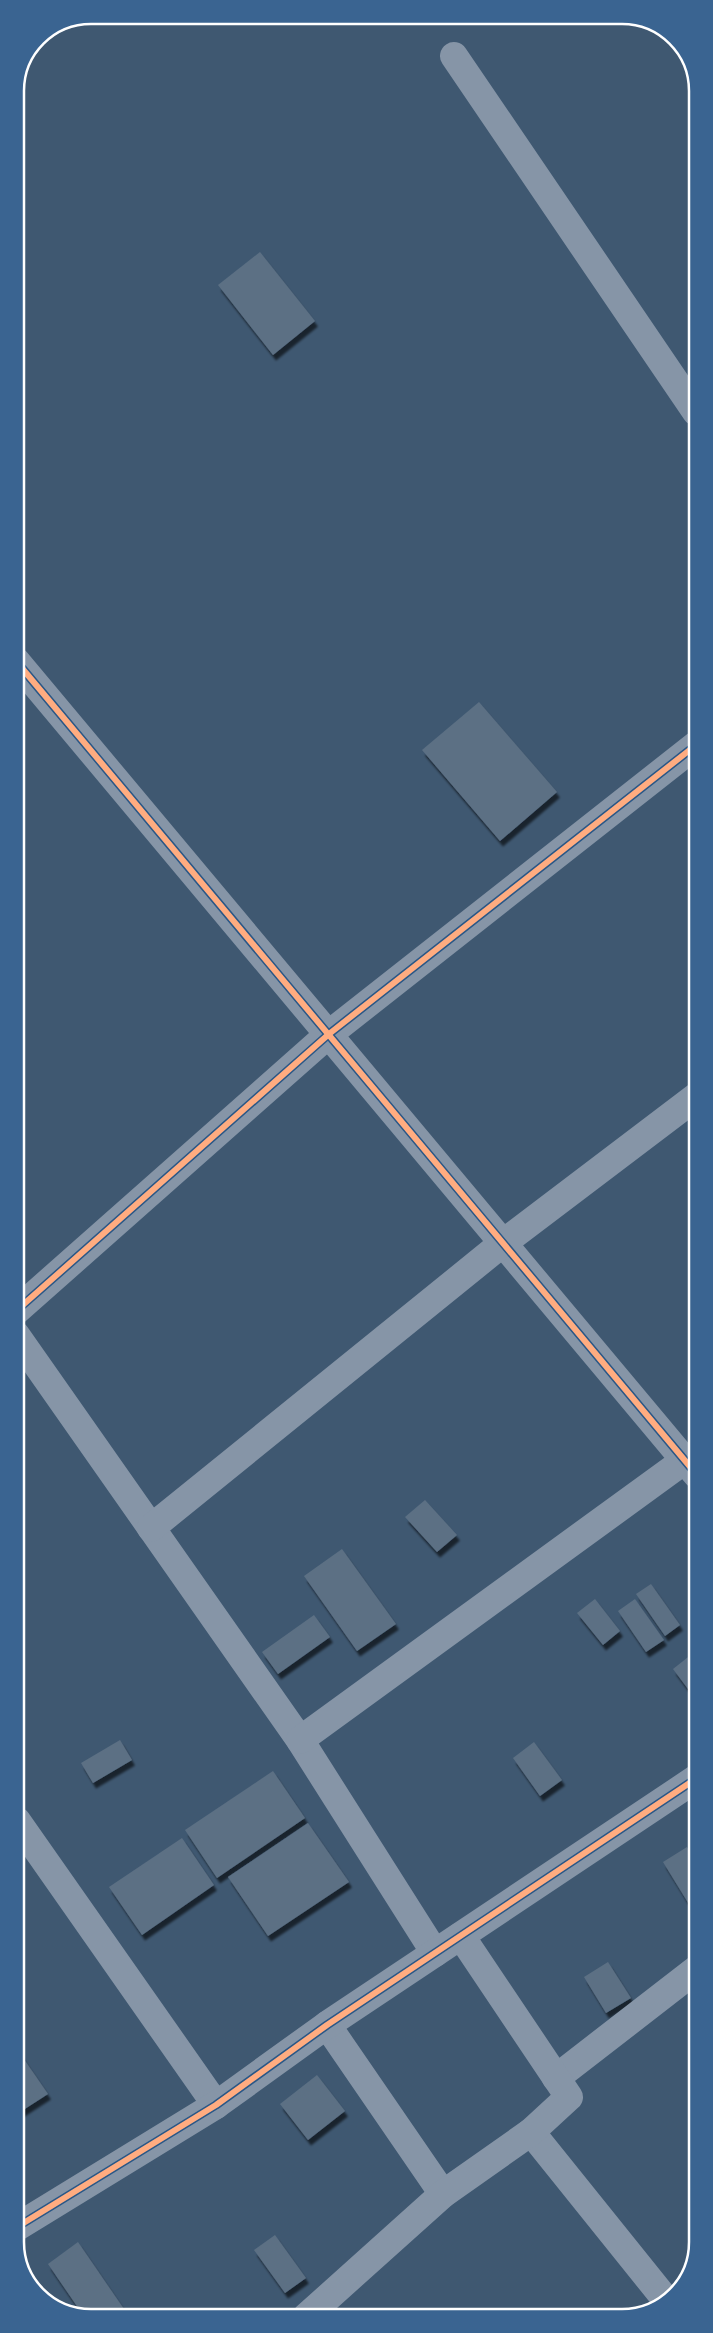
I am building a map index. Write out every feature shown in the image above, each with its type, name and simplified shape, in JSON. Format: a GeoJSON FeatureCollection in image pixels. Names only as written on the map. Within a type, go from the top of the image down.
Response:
{"type":"FeatureCollection","features":[{"type":"Feature","properties":{"kind":"street"},"geometry":{"type":"LineString","coordinates":[[454,56],[689,402]]}},
{"type":"Feature","properties":{"kind":"street"},"geometry":{"type":"LineString","coordinates":[[24,671],[689,1466]]}},
{"type":"Feature","properties":{"kind":"street"},"geometry":{"type":"LineString","coordinates":[[24,1304],[329,1034],[689,751]]}},
{"type":"Feature","properties":{"kind":"street"},"geometry":{"type":"LineString","coordinates":[[151,1528],[503,1242],[689,1102]]}},
{"type":"Feature","properties":{"kind":"street"},"geometry":{"type":"LineString","coordinates":[[24,1346],[300,1740],[435,1953]]}},
{"type":"Feature","properties":{"kind":"street"},"geometry":{"type":"LineString","coordinates":[[300,1740],[689,1469]]}},
{"type":"Feature","properties":{"kind":"street"},"geometry":{"type":"LineString","coordinates":[[24,2223],[216,2104],[327,2025],[689,1784]]}},
{"type":"Feature","properties":{"kind":"street"},"geometry":{"type":"LineString","coordinates":[[24,1831],[216,2104]]}},
{"type":"Feature","properties":{"kind":"street"},"geometry":{"type":"LineString","coordinates":[[315,2309],[443,2194],[531,2132],[569,2097],[461,1936]]}},
{"type":"Feature","properties":{"kind":"street"},"geometry":{"type":"LineString","coordinates":[[556,2078],[689,1976]]}},
{"type":"Feature","properties":{"kind":"street"},"geometry":{"type":"LineString","coordinates":[[327,2025],[443,2194]]}},
{"type":"Feature","properties":{"kind":"street"},"geometry":{"type":"LineString","coordinates":[[531,2132],[663,2296]]}},
{"type":"Feature","properties":{"kind":"building"},"geometry":{"type":"Polygon","coordinates":[[[260,252],[315,321],[273,355],[218,285],[260,252]]]}},
{"type":"Feature","properties":{"kind":"building"},"geometry":{"type":"Polygon","coordinates":[[[479,702],[557,792],[500,841],[422,750],[479,702]]]}},
{"type":"Feature","properties":{"kind":"building"},"geometry":{"type":"Polygon","coordinates":[[[425,1500],[457,1535],[437,1552],[405,1517],[425,1500]]]}},
{"type":"Feature","properties":{"kind":"building"},"geometry":{"type":"Polygon","coordinates":[[[342,1549],[396,1624],[357,1651],[304,1576],[342,1549]]]}},
{"type":"Feature","properties":{"kind":"building"},"geometry":{"type":"Polygon","coordinates":[[[651,1584],[680,1625],[665,1636],[636,1594],[651,1584]]]}},
{"type":"Feature","properties":{"kind":"building"},"geometry":{"type":"Polygon","coordinates":[[[595,1599],[620,1631],[603,1645],[577,1613],[595,1599]]]}},
{"type":"Feature","properties":{"kind":"building"},"geometry":{"type":"Polygon","coordinates":[[[635,1599],[664,1640],[646,1652],[618,1611],[635,1599]]]}},
{"type":"Feature","properties":{"kind":"building"},"geometry":{"type":"Polygon","coordinates":[[[314,1615],[330,1637],[278,1674],[262,1652],[314,1615]]]}},
{"type":"Feature","properties":{"kind":"building"},"geometry":{"type":"Polygon","coordinates":[[[689,1656],[689,1690],[673,1669],[689,1656]]]}},
{"type":"Feature","properties":{"kind":"building"},"geometry":{"type":"Polygon","coordinates":[[[120,1740],[132,1760],[93,1783],[81,1763],[120,1740]]]}},
{"type":"Feature","properties":{"kind":"building"},"geometry":{"type":"Polygon","coordinates":[[[534,1742],[562,1780],[540,1796],[513,1758],[534,1742]]]}},
{"type":"Feature","properties":{"kind":"building"},"geometry":{"type":"Polygon","coordinates":[[[273,1771],[305,1818],[217,1878],[185,1830],[273,1771]]]}},
{"type":"Feature","properties":{"kind":"building"},"geometry":{"type":"Polygon","coordinates":[[[308,1823],[349,1882],[268,1936],[228,1877],[308,1823]]]}},
{"type":"Feature","properties":{"kind":"building"},"geometry":{"type":"Polygon","coordinates":[[[182,1838],[214,1885],[142,1935],[109,1887],[182,1838]]]}},
{"type":"Feature","properties":{"kind":"building"},"geometry":{"type":"Polygon","coordinates":[[[687,1847],[689,1850],[689,1904],[663,1862],[687,1847]]]}},
{"type":"Feature","properties":{"kind":"building"},"geometry":{"type":"Polygon","coordinates":[[[608,1962],[631,1998],[606,2013],[584,1977],[608,1962]]]}},
{"type":"Feature","properties":{"kind":"building"},"geometry":{"type":"Polygon","coordinates":[[[24,2059],[48,2094],[24,2109],[24,2059]]]}},
{"type":"Feature","properties":{"kind":"building"},"geometry":{"type":"Polygon","coordinates":[[[317,2075],[345,2111],[308,2140],[280,2104],[317,2075]]]}},
{"type":"Feature","properties":{"kind":"building"},"geometry":{"type":"Polygon","coordinates":[[[275,2235],[306,2278],[285,2293],[254,2250],[275,2235]]]}},
{"type":"Feature","properties":{"kind":"building"},"geometry":{"type":"Polygon","coordinates":[[[78,2242],[124,2309],[78,2308],[48,2264],[78,2242]]]}},
{"type":"Feature","properties":{"kind":"cycle path"},"geometry":{"type":"LineString","coordinates":[[24,671],[689,1465]]}},
{"type":"Feature","properties":{"kind":"cycle path"},"geometry":{"type":"LineString","coordinates":[[24,1304],[329,1034],[689,751]]}},
{"type":"Feature","properties":{"kind":"cycle path"},"geometry":{"type":"LineString","coordinates":[[24,2223],[216,2105],[327,2025],[689,1783]]}}]}
